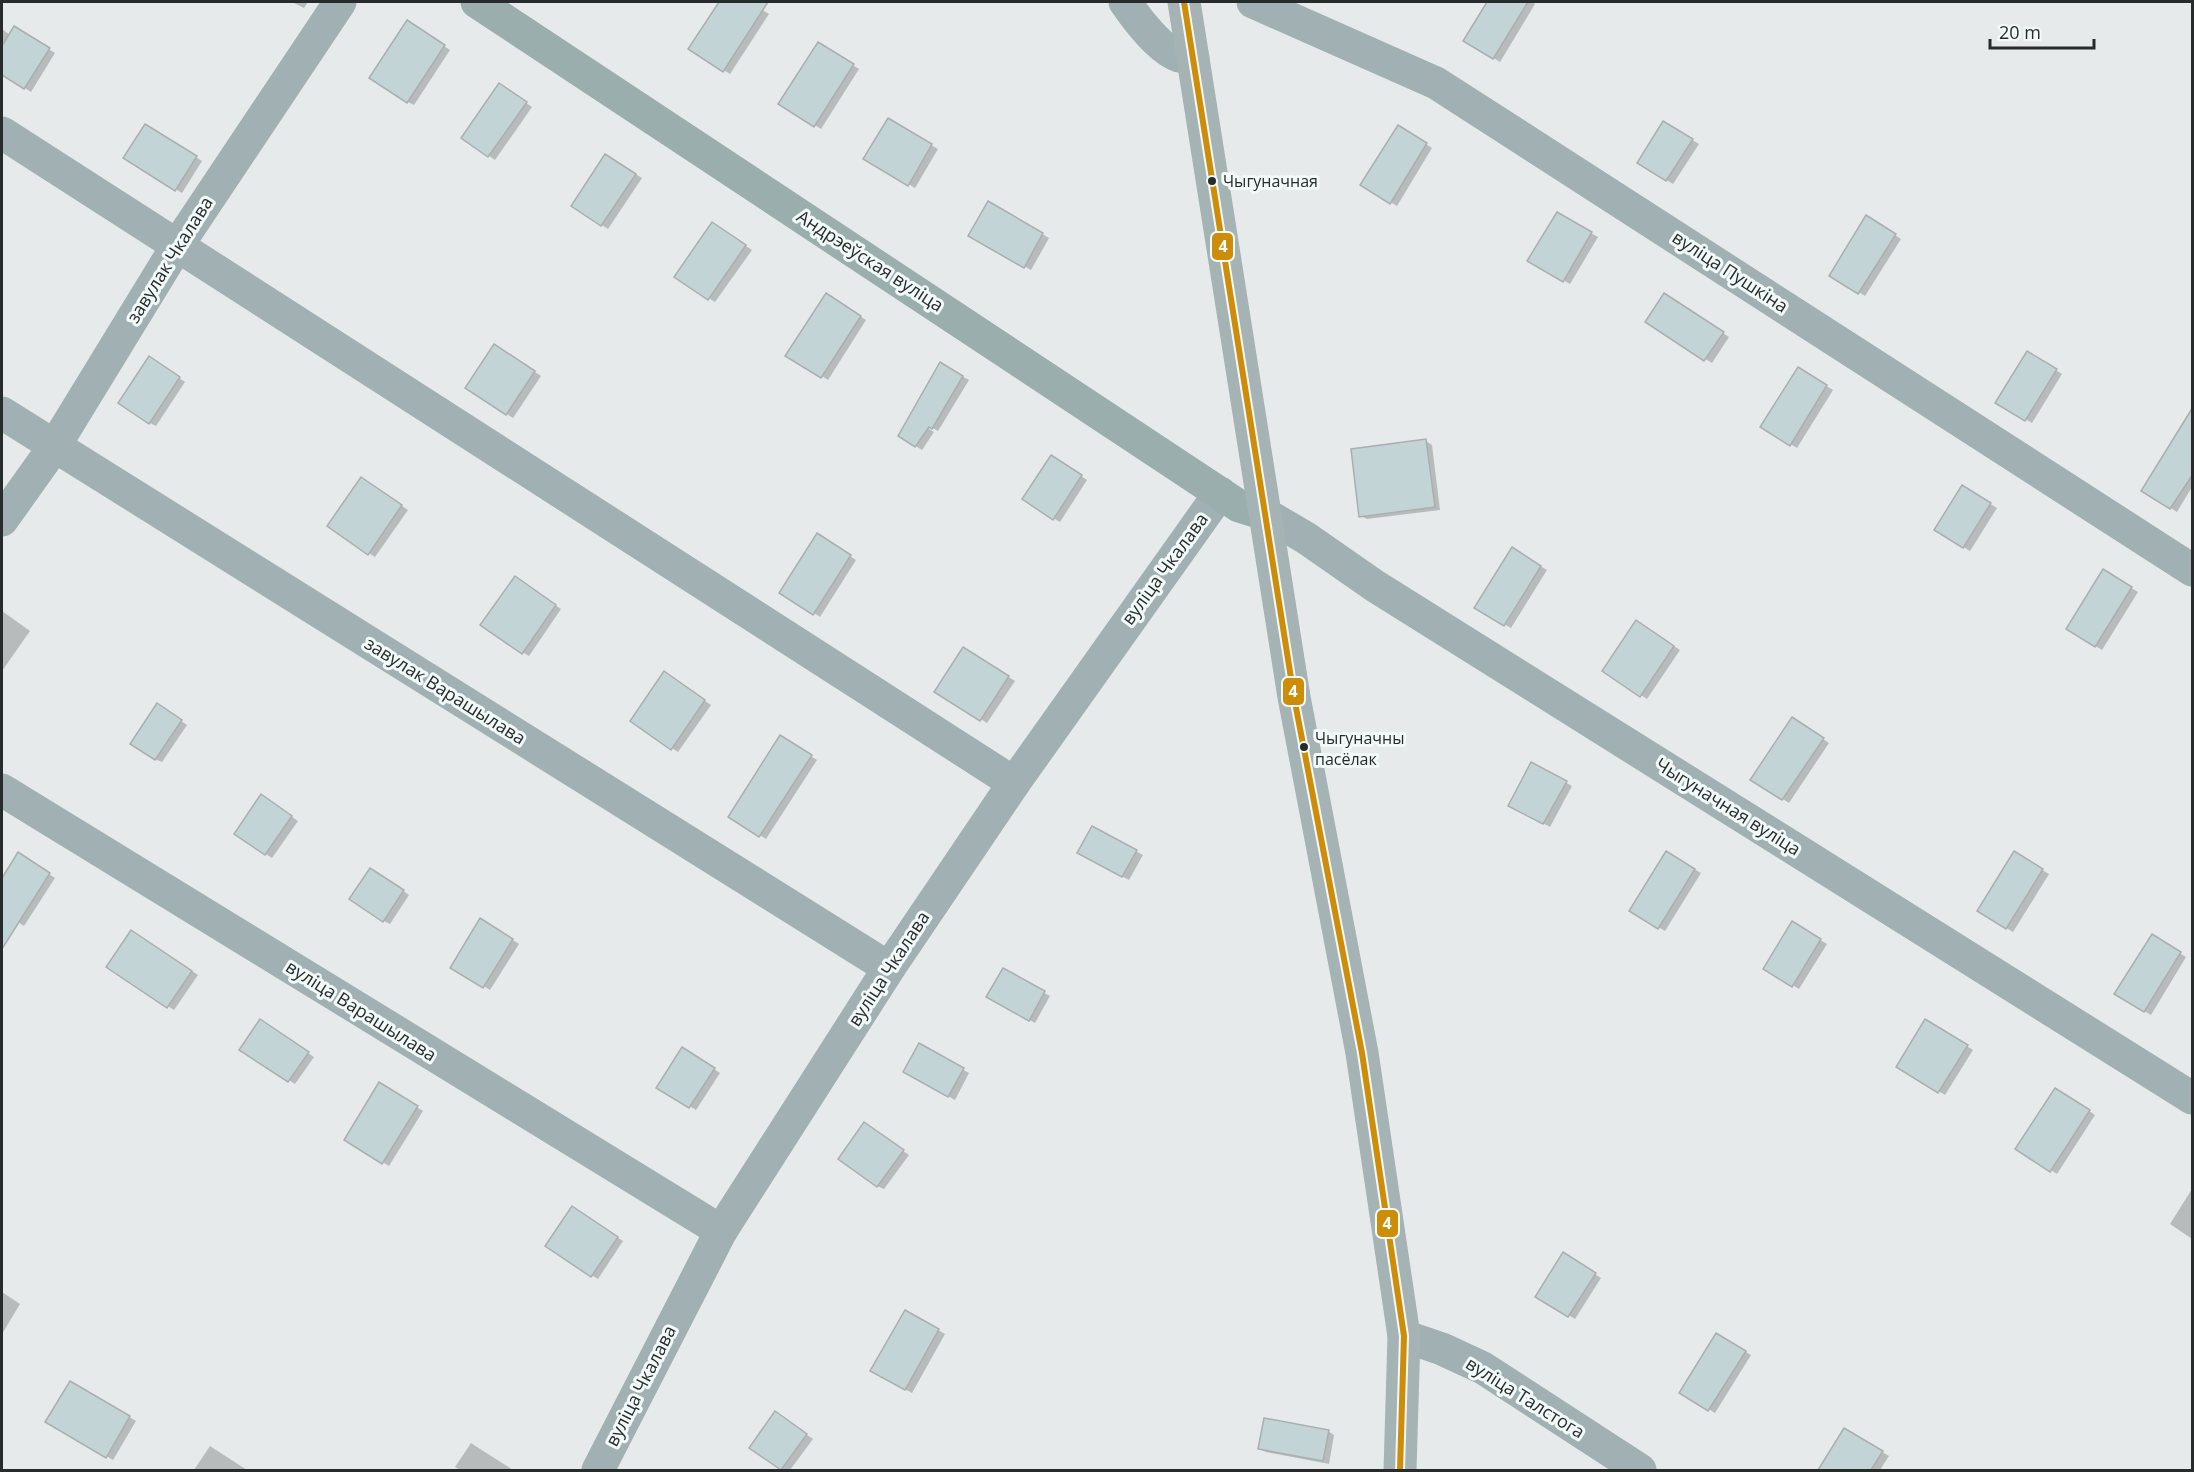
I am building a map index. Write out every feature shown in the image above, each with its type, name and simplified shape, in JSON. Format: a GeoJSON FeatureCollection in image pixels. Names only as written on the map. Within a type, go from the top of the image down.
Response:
{"type":"FeatureCollection","features":[{"type":"Feature","properties":{"kind":"main road","name":"Андрэеўская вуліца"},"geometry":{"type":"LineString","coordinates":[[477,2],[1239,506],[1265,513]]}},
{"type":"Feature","properties":{"kind":"main road"},"geometry":{"type":"LineString","coordinates":[[1184,2],[1294,697],[1362,1053],[1404,1336],[1400,1470]]}},
{"type":"Feature","properties":{"kind":"street","name":"завулак Чкалава"},"geometry":{"type":"LineString","coordinates":[[2,520],[54,447],[177,246],[340,2]]}},
{"type":"Feature","properties":{"kind":"street"},"geometry":{"type":"LineString","coordinates":[[1125,2],[1160,43],[1177,55],[1193,58]]}},
{"type":"Feature","properties":{"kind":"street","name":"вуліца Пушкіна"},"geometry":{"type":"LineString","coordinates":[[1253,2],[1436,83],[2193,570]]}},
{"type":"Feature","properties":{"kind":"street"},"geometry":{"type":"LineString","coordinates":[[2,133],[1014,783]]}},
{"type":"Feature","properties":{"kind":"street","name":"завулак Варашылава"},"geometry":{"type":"LineString","coordinates":[[2,413],[889,968]]}},
{"type":"Feature","properties":{"kind":"street","name":"вуліца Чкалава"},"geometry":{"type":"LineString","coordinates":[[597,1470],[721,1231],[889,968],[1014,783],[1220,493]]}},
{"type":"Feature","properties":{"kind":"street","name":"Чыгуначная вуліца"},"geometry":{"type":"LineString","coordinates":[[1265,513],[1395,599],[2193,1098]]}},
{"type":"Feature","properties":{"kind":"street","name":"вуліца Варашылава"},"geometry":{"type":"LineString","coordinates":[[2,790],[721,1231]]}},
{"type":"Feature","properties":{"kind":"street","name":"вуліца Талстога"},"geometry":{"type":"LineString","coordinates":[[1404,1336],[1442,1349],[1483,1368],[1640,1470]]}},
{"type":"Feature","properties":{"kind":"building"},"geometry":{"type":"Polygon","coordinates":[[[719,2],[768,2],[723,72],[688,49],[719,2]]]}},
{"type":"Feature","properties":{"kind":"building"},"geometry":{"type":"Polygon","coordinates":[[[1487,2],[1528,2],[1493,59],[1463,41],[1487,2]]]}},
{"type":"Feature","properties":{"kind":"building"},"geometry":{"type":"Polygon","coordinates":[[[407,20],[445,45],[407,103],[369,78],[407,20]]]}},
{"type":"Feature","properties":{"kind":"building"},"geometry":{"type":"Polygon","coordinates":[[[14,26],[50,48],[24,89],[2,75],[2,46],[14,26]]]}},
{"type":"Feature","properties":{"kind":"building"},"geometry":{"type":"Polygon","coordinates":[[[818,42],[854,64],[814,127],[778,104],[818,42]]]}},
{"type":"Feature","properties":{"kind":"building"},"geometry":{"type":"Polygon","coordinates":[[[499,83],[527,102],[488,157],[461,138],[499,83]]]}},
{"type":"Feature","properties":{"kind":"building"},"geometry":{"type":"Polygon","coordinates":[[[888,118],[932,144],[908,186],[863,159],[888,118]]]}},
{"type":"Feature","properties":{"kind":"building"},"geometry":{"type":"Polygon","coordinates":[[[1663,121],[1693,139],[1666,181],[1637,163],[1663,121]]]}},
{"type":"Feature","properties":{"kind":"building"},"geometry":{"type":"Polygon","coordinates":[[[145,124],[197,156],[175,191],[123,158],[145,124]]]}},
{"type":"Feature","properties":{"kind":"building"},"geometry":{"type":"Polygon","coordinates":[[[1398,125],[1427,143],[1390,204],[1360,185],[1398,125]]]}},
{"type":"Feature","properties":{"kind":"building"},"geometry":{"type":"Polygon","coordinates":[[[605,154],[636,174],[601,226],[571,206],[605,154]]]}},
{"type":"Feature","properties":{"kind":"building"},"geometry":{"type":"Polygon","coordinates":[[[988,201],[1043,233],[1024,268],[968,236],[988,201]]]}},
{"type":"Feature","properties":{"kind":"building"},"geometry":{"type":"Polygon","coordinates":[[[1557,212],[1592,232],[1563,282],[1527,261],[1557,212]]]}},
{"type":"Feature","properties":{"kind":"building"},"geometry":{"type":"Polygon","coordinates":[[[1866,215],[1896,234],[1858,294],[1829,276],[1866,215]]]}},
{"type":"Feature","properties":{"kind":"building"},"geometry":{"type":"Polygon","coordinates":[[[712,222],[746,245],[708,300],[674,277],[712,222]]]}},
{"type":"Feature","properties":{"kind":"building"},"geometry":{"type":"Polygon","coordinates":[[[826,293],[861,316],[821,378],[785,356],[826,293]]]}},
{"type":"Feature","properties":{"kind":"building"},"geometry":{"type":"Polygon","coordinates":[[[1664,293],[1724,332],[1704,361],[1645,322],[1664,293]]]}},
{"type":"Feature","properties":{"kind":"building"},"geometry":{"type":"Polygon","coordinates":[[[494,344],[535,371],[506,415],[465,388],[494,344]]]}},
{"type":"Feature","properties":{"kind":"building"},"geometry":{"type":"Polygon","coordinates":[[[2027,351],[2057,369],[2025,421],[1995,403],[2027,351]]]}},
{"type":"Feature","properties":{"kind":"building"},"geometry":{"type":"Polygon","coordinates":[[[149,356],[180,377],[149,424],[118,403],[149,356]]]}},
{"type":"Feature","properties":{"kind":"building"},"geometry":{"type":"Polygon","coordinates":[[[940,362],[963,376],[932,429],[929,427],[915,447],[898,436],[940,362]]]}},
{"type":"Feature","properties":{"kind":"building"},"geometry":{"type":"Polygon","coordinates":[[[1798,367],[1827,385],[1790,446],[1760,427],[1798,367]]]}},
{"type":"Feature","properties":{"kind":"building"},"geometry":{"type":"Polygon","coordinates":[[[2193,407],[2193,474],[2170,509],[2141,491],[2193,407]]]}},
{"type":"Feature","properties":{"kind":"building"},"geometry":{"type":"Polygon","coordinates":[[[1426,439],[1435,507],[1359,517],[1351,449],[1426,439]]]}},
{"type":"Feature","properties":{"kind":"building"},"geometry":{"type":"Polygon","coordinates":[[[1051,455],[1082,475],[1053,520],[1022,499],[1051,455]]]}},
{"type":"Feature","properties":{"kind":"building"},"geometry":{"type":"Polygon","coordinates":[[[361,477],[402,505],[368,555],[327,526],[361,477]]]}},
{"type":"Feature","properties":{"kind":"building"},"geometry":{"type":"Polygon","coordinates":[[[1962,485],[1991,503],[1963,548],[1934,530],[1962,485]]]}},
{"type":"Feature","properties":{"kind":"building"},"geometry":{"type":"Polygon","coordinates":[[[817,533],[851,555],[813,615],[779,593],[817,533]]]}},
{"type":"Feature","properties":{"kind":"building"},"geometry":{"type":"Polygon","coordinates":[[[1512,547],[1541,566],[1504,626],[1474,608],[1512,547]]]}},
{"type":"Feature","properties":{"kind":"building"},"geometry":{"type":"Polygon","coordinates":[[[2103,569],[2132,587],[2095,647],[2066,629],[2103,569]]]}},
{"type":"Feature","properties":{"kind":"building"},"geometry":{"type":"Polygon","coordinates":[[[515,576],[556,605],[522,654],[480,625],[515,576]]]}},
{"type":"Feature","properties":{"kind":"building"},"geometry":{"type":"Polygon","coordinates":[[[1636,620],[1674,646],[1640,697],[1602,671],[1636,620]]]}},
{"type":"Feature","properties":{"kind":"building"},"geometry":{"type":"Polygon","coordinates":[[[963,647],[1009,676],[980,721],[934,692],[963,647]]]}},
{"type":"Feature","properties":{"kind":"building"},"geometry":{"type":"Polygon","coordinates":[[[664,671],[705,700],[671,750],[630,721],[664,671]]]}},
{"type":"Feature","properties":{"kind":"building"},"geometry":{"type":"Polygon","coordinates":[[[157,703],[182,720],[155,760],[130,744],[157,703]]]}},
{"type":"Feature","properties":{"kind":"building"},"geometry":{"type":"Polygon","coordinates":[[[1792,717],[1824,738],[1782,800],[1750,780],[1792,717]]]}},
{"type":"Feature","properties":{"kind":"building"},"geometry":{"type":"Polygon","coordinates":[[[780,735],[812,755],[759,837],[728,817],[780,735]]]}},
{"type":"Feature","properties":{"kind":"building"},"geometry":{"type":"Polygon","coordinates":[[[1531,762],[1567,781],[1543,824],[1508,806],[1531,762]]]}},
{"type":"Feature","properties":{"kind":"building"},"geometry":{"type":"Polygon","coordinates":[[[261,794],[292,816],[265,855],[234,834],[261,794]]]}},
{"type":"Feature","properties":{"kind":"building"},"geometry":{"type":"Polygon","coordinates":[[[1092,826],[1137,850],[1122,877],[1077,853],[1092,826]]]}},
{"type":"Feature","properties":{"kind":"building"},"geometry":{"type":"Polygon","coordinates":[[[1666,851],[1695,869],[1658,929],[1629,911],[1666,851]]]}},
{"type":"Feature","properties":{"kind":"building"},"geometry":{"type":"Polygon","coordinates":[[[2014,851],[2043,869],[2006,929],[1977,911],[2014,851]]]}},
{"type":"Feature","properties":{"kind":"building"},"geometry":{"type":"Polygon","coordinates":[[[18,852],[50,873],[2,949],[2,878],[18,852]]]}},
{"type":"Feature","properties":{"kind":"building"},"geometry":{"type":"Polygon","coordinates":[[[370,868],[404,890],[383,922],[349,899],[370,868]]]}},
{"type":"Feature","properties":{"kind":"building"},"geometry":{"type":"Polygon","coordinates":[[[480,918],[513,939],[483,988],[450,968],[480,918]]]}},
{"type":"Feature","properties":{"kind":"building"},"geometry":{"type":"Polygon","coordinates":[[[1792,921],[1821,939],[1792,987],[1763,969],[1792,921]]]}},
{"type":"Feature","properties":{"kind":"building"},"geometry":{"type":"Polygon","coordinates":[[[131,930],[192,971],[167,1008],[106,967],[131,930]]]}},
{"type":"Feature","properties":{"kind":"building"},"geometry":{"type":"Polygon","coordinates":[[[2152,934],[2181,952],[2144,1012],[2114,994],[2152,934]]]}},
{"type":"Feature","properties":{"kind":"building"},"geometry":{"type":"Polygon","coordinates":[[[1003,968],[1045,991],[1029,1021],[986,997],[1003,968]]]}},
{"type":"Feature","properties":{"kind":"building"},"geometry":{"type":"Polygon","coordinates":[[[260,1019],[309,1052],[288,1082],[239,1050],[260,1019]]]}},
{"type":"Feature","properties":{"kind":"building"},"geometry":{"type":"Polygon","coordinates":[[[1925,1019],[1968,1045],[1938,1093],[1896,1067],[1925,1019]]]}},
{"type":"Feature","properties":{"kind":"building"},"geometry":{"type":"Polygon","coordinates":[[[919,1043],[964,1068],[948,1097],[903,1072],[919,1043]]]}},
{"type":"Feature","properties":{"kind":"building"},"geometry":{"type":"Polygon","coordinates":[[[682,1047],[715,1068],[689,1108],[656,1088],[682,1047]]]}},
{"type":"Feature","properties":{"kind":"building"},"geometry":{"type":"Polygon","coordinates":[[[379,1082],[418,1106],[382,1164],[344,1140],[379,1082]]]}},
{"type":"Feature","properties":{"kind":"building"},"geometry":{"type":"Polygon","coordinates":[[[2055,1088],[2090,1110],[2050,1172],[2015,1149],[2055,1088]]]}},
{"type":"Feature","properties":{"kind":"building"},"geometry":{"type":"Polygon","coordinates":[[[864,1122],[904,1150],[877,1187],[838,1159],[864,1122]]]}},
{"type":"Feature","properties":{"kind":"building"},"geometry":{"type":"Polygon","coordinates":[[[572,1206],[618,1237],[591,1277],[545,1246],[572,1206]]]}},
{"type":"Feature","properties":{"kind":"building"},"geometry":{"type":"Polygon","coordinates":[[[1563,1252],[1596,1273],[1568,1317],[1535,1297],[1563,1252]]]}},
{"type":"Feature","properties":{"kind":"building"},"geometry":{"type":"Polygon","coordinates":[[[905,1310],[939,1329],[905,1390],[870,1371],[905,1310]]]}},
{"type":"Feature","properties":{"kind":"building"},"geometry":{"type":"Polygon","coordinates":[[[1716,1333],[1746,1351],[1708,1411],[1679,1393],[1716,1333]]]}},
{"type":"Feature","properties":{"kind":"building"},"geometry":{"type":"Polygon","coordinates":[[[70,1381],[130,1416],[106,1458],[45,1422],[70,1381]]]}},
{"type":"Feature","properties":{"kind":"building"},"geometry":{"type":"Polygon","coordinates":[[[775,1411],[807,1434],[781,1470],[749,1448],[775,1411]]]}},
{"type":"Feature","properties":{"kind":"building"},"geometry":{"type":"Polygon","coordinates":[[[1264,1418],[1329,1430],[1323,1461],[1258,1449],[1264,1418]]]}},
{"type":"Feature","properties":{"kind":"building"},"geometry":{"type":"Polygon","coordinates":[[[1844,1428],[1883,1451],[1871,1470],[1818,1470],[1844,1428]]]}},
{"type":"Feature","properties":{"kind":"transit line","name":"4"},"geometry":{"type":"LineString","coordinates":[[1184,2],[1294,697],[1362,1053],[1404,1336],[1400,1470]]}},
{"type":"Feature","properties":{"kind":"place","name":"Чыгуначная"},"geometry":{"type":"Point","coordinates":[1212,181]}},
{"type":"Feature","properties":{"kind":"place","name":"Чыгуначны пасёлак"},"geometry":{"type":"Point","coordinates":[1304,747]}}]}
